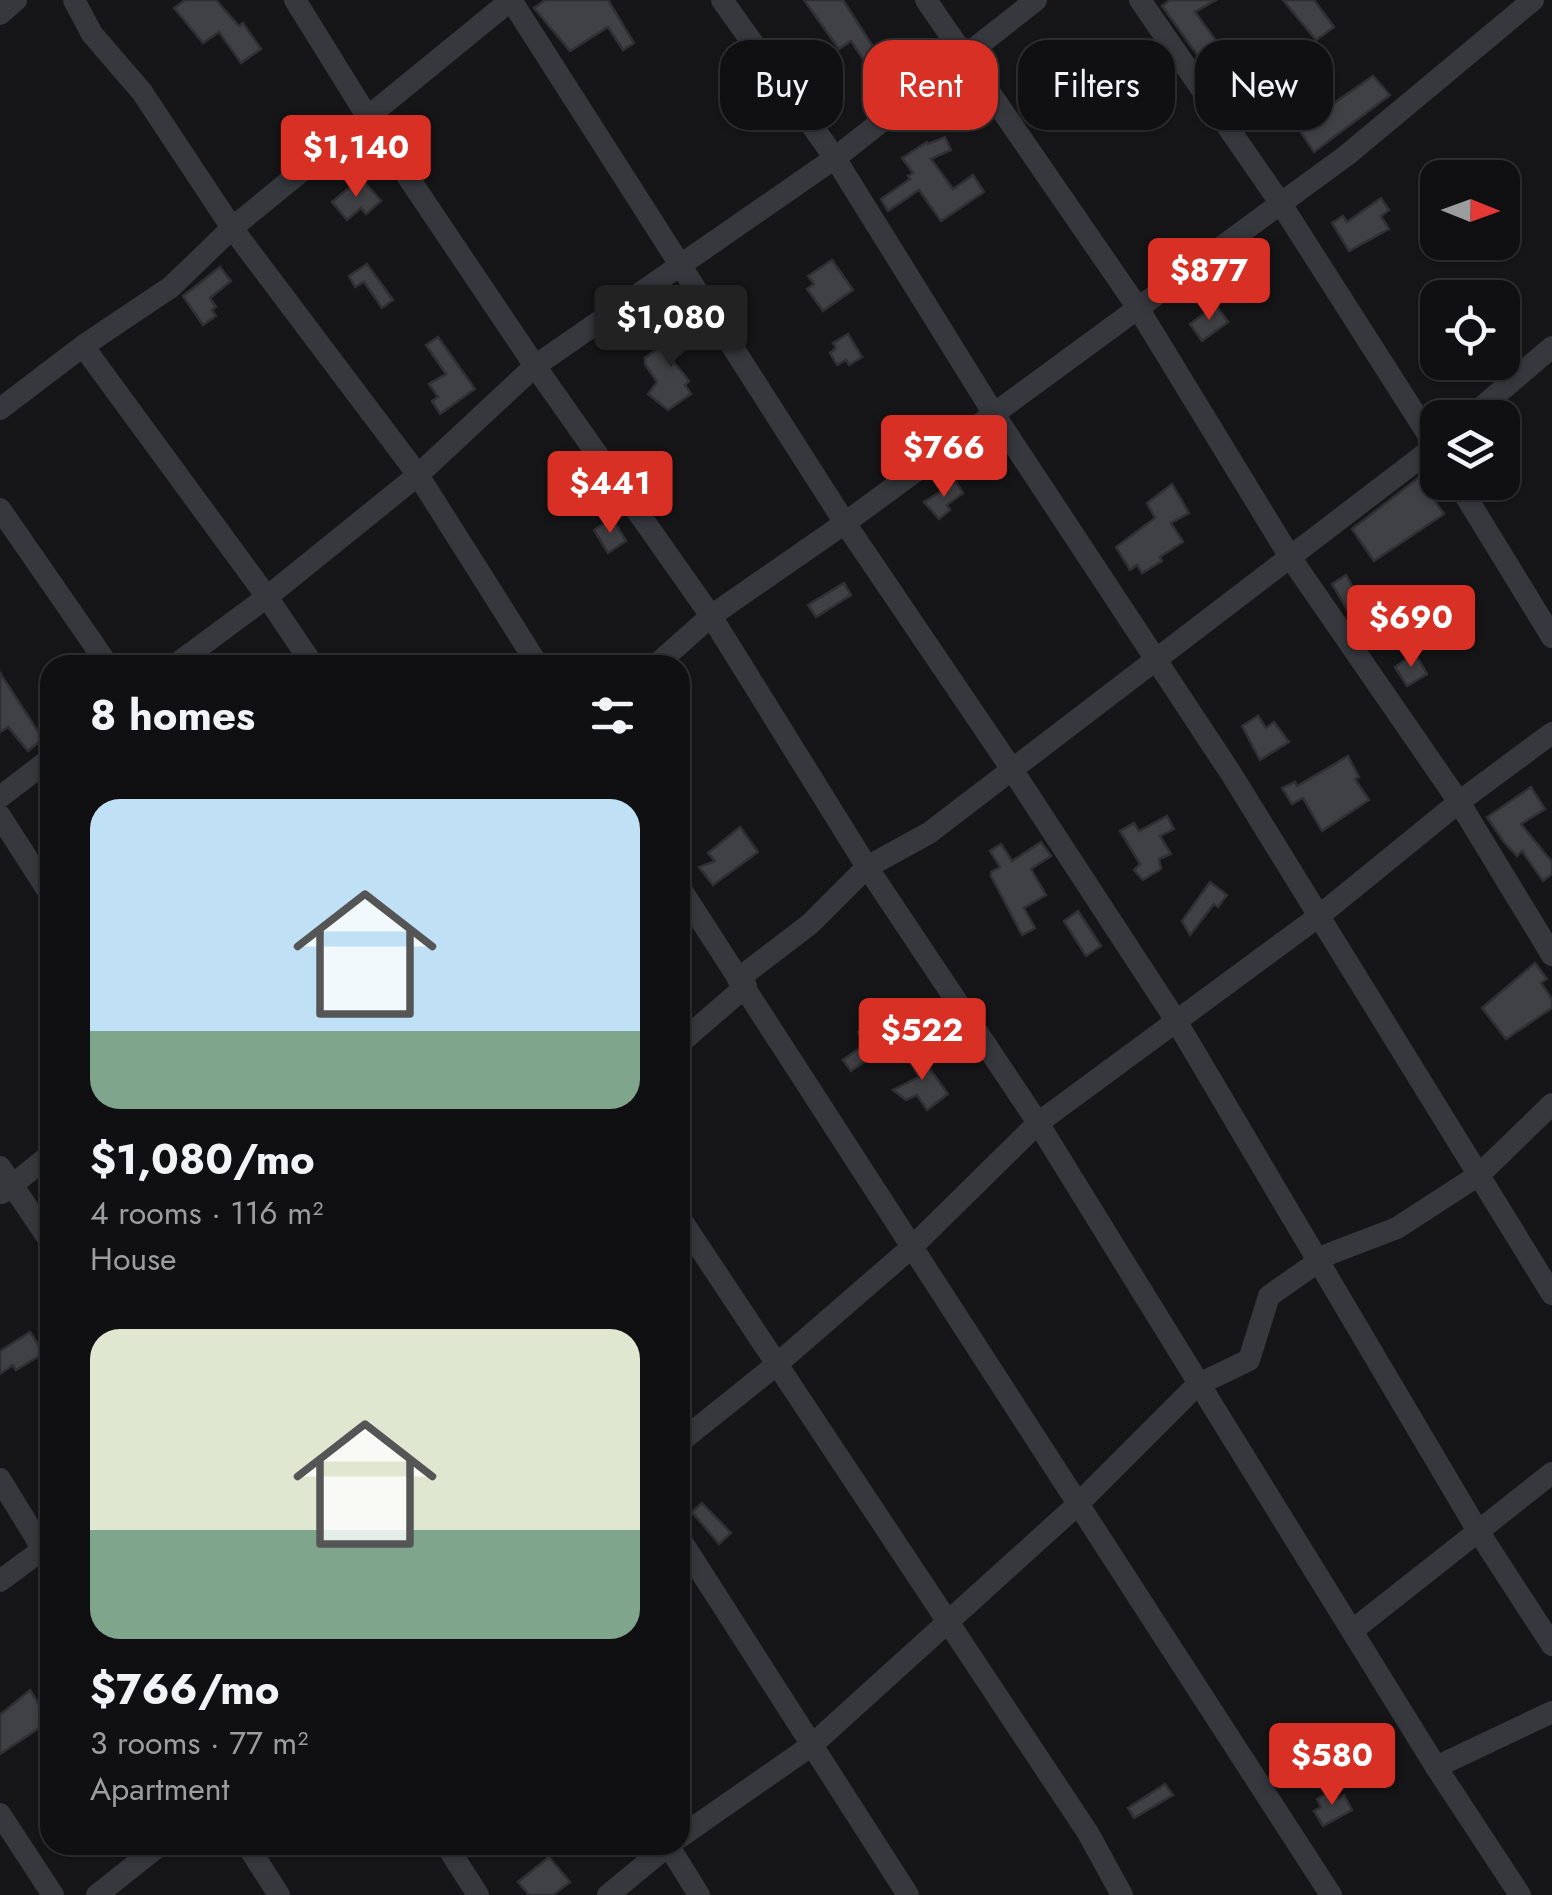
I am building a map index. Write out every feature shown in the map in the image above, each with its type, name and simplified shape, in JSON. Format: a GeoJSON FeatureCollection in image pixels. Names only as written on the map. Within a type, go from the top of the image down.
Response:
{"type":"FeatureCollection","features":[{"type":"Feature","properties":{"kind":"street"},"geometry":{"type":"LineString","coordinates":[[0,14],[16,0]]}},
{"type":"Feature","properties":{"kind":"street"},"geometry":{"type":"LineString","coordinates":[[74,0],[92,34],[142,92],[232,228],[418,476],[532,655]]}},
{"type":"Feature","properties":{"kind":"street"},"geometry":{"type":"LineString","coordinates":[[295,0],[367,116],[535,366],[711,616],[867,867],[1038,1123],[1436,1767],[1520,1895]]}},
{"type":"Feature","properties":{"kind":"street"},"geometry":{"type":"LineString","coordinates":[[0,408],[170,286],[232,228],[511,0],[845,523],[1013,770],[1175,1019],[1478,1531],[1552,1645]]}},
{"type":"Feature","properties":{"kind":"street"},"geometry":{"type":"LineString","coordinates":[[722,0],[834,158],[994,414],[1156,660],[1552,1294]]}},
{"type":"Feature","properties":{"kind":"street"},"geometry":{"type":"LineString","coordinates":[[926,0],[951,40]]}},
{"type":"Feature","properties":{"kind":"street"},"geometry":{"type":"LineString","coordinates":[[987,40],[1036,0]]}},
{"type":"Feature","properties":{"kind":"street"},"geometry":{"type":"LineString","coordinates":[[1140,0],[1280,204],[1420,421]]}},
{"type":"Feature","properties":{"kind":"street"},"geometry":{"type":"LineString","coordinates":[[667,655],[711,616],[845,523],[1347,155],[1533,0]]}},
{"type":"Feature","properties":{"kind":"street"},"geometry":{"type":"LineString","coordinates":[[998,109],[1138,308],[1290,558],[1459,802],[1552,955]]}},
{"type":"Feature","properties":{"kind":"street"},"geometry":{"type":"LineString","coordinates":[[189,655],[418,476],[535,366],[870,130]]}},
{"type":"Feature","properties":{"kind":"street"},"geometry":{"type":"LineString","coordinates":[[82,346],[305,655]]}},
{"type":"Feature","properties":{"kind":"street"},"geometry":{"type":"LineString","coordinates":[[1490,400],[1552,347]]}},
{"type":"Feature","properties":{"kind":"street"},"geometry":{"type":"LineString","coordinates":[[690,1033],[867,867],[929,833],[1420,460]]}},
{"type":"Feature","properties":{"kind":"street"},"geometry":{"type":"LineString","coordinates":[[1467,500],[1552,637]]}},
{"type":"Feature","properties":{"kind":"street"},"geometry":{"type":"LineString","coordinates":[[0,509],[101,655]]}},
{"type":"Feature","properties":{"kind":"street"},"geometry":{"type":"LineString","coordinates":[[690,1434],[912,1247],[1038,1123],[1319,916],[1459,802],[1552,733]]}},
{"type":"Feature","properties":{"kind":"street"},"geometry":{"type":"LineString","coordinates":[[0,798],[40,768]]}},
{"type":"Feature","properties":{"kind":"street"},"geometry":{"type":"LineString","coordinates":[[0,816],[40,878]]}},
{"type":"Feature","properties":{"kind":"street"},"geometry":{"type":"LineString","coordinates":[[690,903],[1331,1895]]}},
{"type":"Feature","properties":{"kind":"street"},"geometry":{"type":"LineString","coordinates":[[690,1831],[812,1745],[1077,1504],[1198,1384],[1249,1360],[1269,1296],[1318,1260],[1397,1228],[1480,1174],[1552,1104]]}},
{"type":"Feature","properties":{"kind":"street"},"geometry":{"type":"LineString","coordinates":[[40,1161],[4,1183],[40,1228]]}},
{"type":"Feature","properties":{"kind":"street"},"geometry":{"type":"LineString","coordinates":[[690,1233],[1088,1832],[1122,1895]]}},
{"type":"Feature","properties":{"kind":"street"},"geometry":{"type":"LineString","coordinates":[[1353,1630],[1552,1472]]}},
{"type":"Feature","properties":{"kind":"street"},"geometry":{"type":"LineString","coordinates":[[0,1478],[40,1541]]}},
{"type":"Feature","properties":{"kind":"street"},"geometry":{"type":"LineString","coordinates":[[690,1555],[908,1895]]}},
{"type":"Feature","properties":{"kind":"street"},"geometry":{"type":"LineString","coordinates":[[0,1581],[40,1556]]}},
{"type":"Feature","properties":{"kind":"street"},"geometry":{"type":"LineString","coordinates":[[1436,1767],[1552,1712]]}},
{"type":"Feature","properties":{"kind":"street"},"geometry":{"type":"LineString","coordinates":[[0,1814],[54,1895]]}},
{"type":"Feature","properties":{"kind":"street"},"geometry":{"type":"LineString","coordinates":[[97,1895],[147,1855]]}},
{"type":"Feature","properties":{"kind":"street"},"geometry":{"type":"LineString","coordinates":[[254,1855],[280,1895]]}},
{"type":"Feature","properties":{"kind":"street"},"geometry":{"type":"LineString","coordinates":[[452,1855],[478,1895]]}},
{"type":"Feature","properties":{"kind":"street"},"geometry":{"type":"LineString","coordinates":[[608,1895],[656,1855]]}},
{"type":"Feature","properties":{"kind":"street"},"geometry":{"type":"LineString","coordinates":[[674,1855],[698,1895]]}},
{"type":"Feature","properties":{"kind":"building"},"geometry":{"type":"Polygon","coordinates":[[[185,0],[216,0],[239,26],[243,23],[261,49],[241,63],[219,32],[203,43],[174,8],[185,0]]]}},
{"type":"Feature","properties":{"kind":"building"},"geometry":{"type":"Polygon","coordinates":[[[545,0],[608,0],[634,43],[623,50],[608,27],[570,51],[534,8],[545,0]]]}},
{"type":"Feature","properties":{"kind":"building"},"geometry":{"type":"Polygon","coordinates":[[[804,0],[843,0],[869,40],[863,40],[863,59],[851,41],[843,46],[843,40],[833,40],[804,0]]]}},
{"type":"Feature","properties":{"kind":"building"},"geometry":{"type":"Polygon","coordinates":[[[1170,0],[1216,0],[1195,12],[1216,40],[1195,40],[1195,52],[1162,6],[1170,0]]]}},
{"type":"Feature","properties":{"kind":"building"},"geometry":{"type":"Polygon","coordinates":[[[1283,0],[1314,0],[1334,27],[1316,40],[1283,0]]]}},
{"type":"Feature","properties":{"kind":"building"},"geometry":{"type":"Polygon","coordinates":[[[1373,76],[1390,95],[1314,152],[1299,130],[1333,130],[1333,104],[1373,76]]]}},
{"type":"Feature","properties":{"kind":"building"},"geometry":{"type":"Polygon","coordinates":[[[945,137],[951,150],[931,159],[953,189],[973,175],[984,192],[941,221],[919,190],[888,211],[881,199],[913,173],[902,158],[927,142],[945,137]]]}},
{"type":"Feature","properties":{"kind":"building"},"geometry":{"type":"Polygon","coordinates":[[[361,178],[381,201],[366,214],[361,208],[347,220],[332,202],[361,178]]]}},
{"type":"Feature","properties":{"kind":"building"},"geometry":{"type":"Polygon","coordinates":[[[1381,198],[1389,210],[1381,216],[1389,229],[1349,251],[1332,223],[1343,216],[1347,222],[1381,198]]]}},
{"type":"Feature","properties":{"kind":"building"},"geometry":{"type":"Polygon","coordinates":[[[832,260],[853,290],[823,311],[807,289],[814,284],[808,276],[832,260]]]}},
{"type":"Feature","properties":{"kind":"building"},"geometry":{"type":"Polygon","coordinates":[[[367,264],[393,300],[382,308],[364,282],[355,287],[349,276],[367,264]]]}},
{"type":"Feature","properties":{"kind":"building"},"geometry":{"type":"Polygon","coordinates":[[[220,267],[231,281],[210,298],[216,316],[203,325],[183,296],[220,267]]]}},
{"type":"Feature","properties":{"kind":"building"},"geometry":{"type":"Polygon","coordinates":[[[1216,305],[1228,322],[1202,341],[1190,324],[1216,305]]]}},
{"type":"Feature","properties":{"kind":"building"},"geometry":{"type":"Polygon","coordinates":[[[701,325],[706,334],[672,360],[689,381],[685,385],[691,394],[668,410],[648,394],[657,382],[645,358],[701,325]]]}},
{"type":"Feature","properties":{"kind":"building"},"geometry":{"type":"Polygon","coordinates":[[[848,334],[862,357],[849,365],[846,360],[837,365],[830,353],[836,348],[833,343],[848,334]]]}},
{"type":"Feature","properties":{"kind":"building"},"geometry":{"type":"Polygon","coordinates":[[[438,337],[475,389],[440,414],[432,401],[438,397],[429,384],[446,374],[426,345],[438,337]]]}},
{"type":"Feature","properties":{"kind":"building"},"geometry":{"type":"Polygon","coordinates":[[[1420,477],[1420,500],[1434,500],[1444,514],[1374,561],[1352,529],[1420,477]]]}},
{"type":"Feature","properties":{"kind":"building"},"geometry":{"type":"Polygon","coordinates":[[[956,482],[963,493],[947,505],[950,510],[939,519],[924,502],[956,482]]]}},
{"type":"Feature","properties":{"kind":"building"},"geometry":{"type":"Polygon","coordinates":[[[1172,484],[1189,513],[1171,523],[1183,542],[1142,573],[1137,565],[1130,570],[1116,547],[1155,518],[1147,503],[1172,484]]]}},
{"type":"Feature","properties":{"kind":"building"},"geometry":{"type":"Polygon","coordinates":[[[612,518],[626,541],[608,553],[594,530],[612,518]]]}},
{"type":"Feature","properties":{"kind":"building"},"geometry":{"type":"Polygon","coordinates":[[[1346,575],[1372,621],[1358,628],[1332,584],[1346,575]]]}},
{"type":"Feature","properties":{"kind":"building"},"geometry":{"type":"Polygon","coordinates":[[[844,583],[851,595],[816,617],[808,605],[844,583]]]}},
{"type":"Feature","properties":{"kind":"building"},"geometry":{"type":"Polygon","coordinates":[[[1415,653],[1427,674],[1407,686],[1395,667],[1415,653]]]}},
{"type":"Feature","properties":{"kind":"building"},"geometry":{"type":"Polygon","coordinates":[[[0,673],[40,734],[40,741],[28,751],[8,727],[0,732],[0,673]]]}},
{"type":"Feature","properties":{"kind":"building"},"geometry":{"type":"Polygon","coordinates":[[[1258,716],[1266,728],[1274,722],[1289,742],[1260,760],[1242,726],[1258,716]]]}},
{"type":"Feature","properties":{"kind":"building"},"geometry":{"type":"Polygon","coordinates":[[[1348,756],[1359,777],[1355,779],[1369,800],[1322,831],[1303,798],[1292,804],[1282,788],[1295,782],[1297,786],[1348,756]]]}},
{"type":"Feature","properties":{"kind":"building"},"geometry":{"type":"Polygon","coordinates":[[[1531,787],[1545,809],[1521,824],[1552,862],[1552,874],[1543,881],[1522,851],[1517,856],[1487,817],[1531,787]]]}},
{"type":"Feature","properties":{"kind":"building"},"geometry":{"type":"Polygon","coordinates":[[[1167,816],[1174,829],[1160,836],[1171,854],[1159,859],[1161,869],[1143,880],[1134,870],[1140,864],[1120,831],[1134,823],[1139,831],[1167,816]]]}},
{"type":"Feature","properties":{"kind":"building"},"geometry":{"type":"Polygon","coordinates":[[[740,827],[758,852],[713,885],[699,867],[715,861],[708,853],[740,827]]]}},
{"type":"Feature","properties":{"kind":"building"},"geometry":{"type":"Polygon","coordinates":[[[1041,842],[1051,856],[1031,869],[1046,895],[1024,908],[1035,928],[1022,935],[991,876],[1000,867],[990,851],[1001,844],[1012,861],[1041,842]]]}},
{"type":"Feature","properties":{"kind":"building"},"geometry":{"type":"Polygon","coordinates":[[[1210,882],[1227,895],[1218,907],[1214,904],[1190,935],[1182,921],[1210,882]]]}},
{"type":"Feature","properties":{"kind":"building"},"geometry":{"type":"Polygon","coordinates":[[[1078,911],[1101,946],[1086,956],[1064,921],[1078,911]]]}},
{"type":"Feature","properties":{"kind":"building"},"geometry":{"type":"Polygon","coordinates":[[[1535,963],[1547,979],[1541,983],[1552,999],[1552,1008],[1506,1039],[1482,1008],[1535,963]]]}},
{"type":"Feature","properties":{"kind":"building"},"geometry":{"type":"Polygon","coordinates":[[[878,1005],[904,1047],[898,1052],[892,1045],[887,1046],[851,1071],[843,1060],[865,1044],[858,1032],[873,1023],[867,1012],[878,1005]]]}},
{"type":"Feature","properties":{"kind":"building"},"geometry":{"type":"Polygon","coordinates":[[[914,1047],[948,1094],[927,1110],[917,1095],[906,1100],[893,1090],[919,1077],[905,1054],[914,1047]]]}},
{"type":"Feature","properties":{"kind":"building"},"geometry":{"type":"Polygon","coordinates":[[[30,1332],[40,1347],[40,1355],[16,1370],[13,1365],[0,1374],[0,1351],[30,1332]]]}},
{"type":"Feature","properties":{"kind":"building"},"geometry":{"type":"Polygon","coordinates":[[[702,1503],[731,1533],[719,1544],[692,1512],[702,1503]]]}},
{"type":"Feature","properties":{"kind":"building"},"geometry":{"type":"Polygon","coordinates":[[[30,1690],[40,1706],[40,1728],[0,1754],[0,1715],[30,1690]]]}},
{"type":"Feature","properties":{"kind":"building"},"geometry":{"type":"Polygon","coordinates":[[[1165,1784],[1173,1795],[1134,1818],[1128,1808],[1165,1784]]]}},
{"type":"Feature","properties":{"kind":"building"},"geometry":{"type":"Polygon","coordinates":[[[1333,1790],[1338,1799],[1344,1795],[1352,1810],[1323,1826],[1314,1811],[1321,1807],[1317,1799],[1333,1790]]]}},
{"type":"Feature","properties":{"kind":"building"},"geometry":{"type":"Polygon","coordinates":[[[549,1857],[570,1882],[553,1895],[529,1895],[518,1882],[549,1857]]]}}]}
